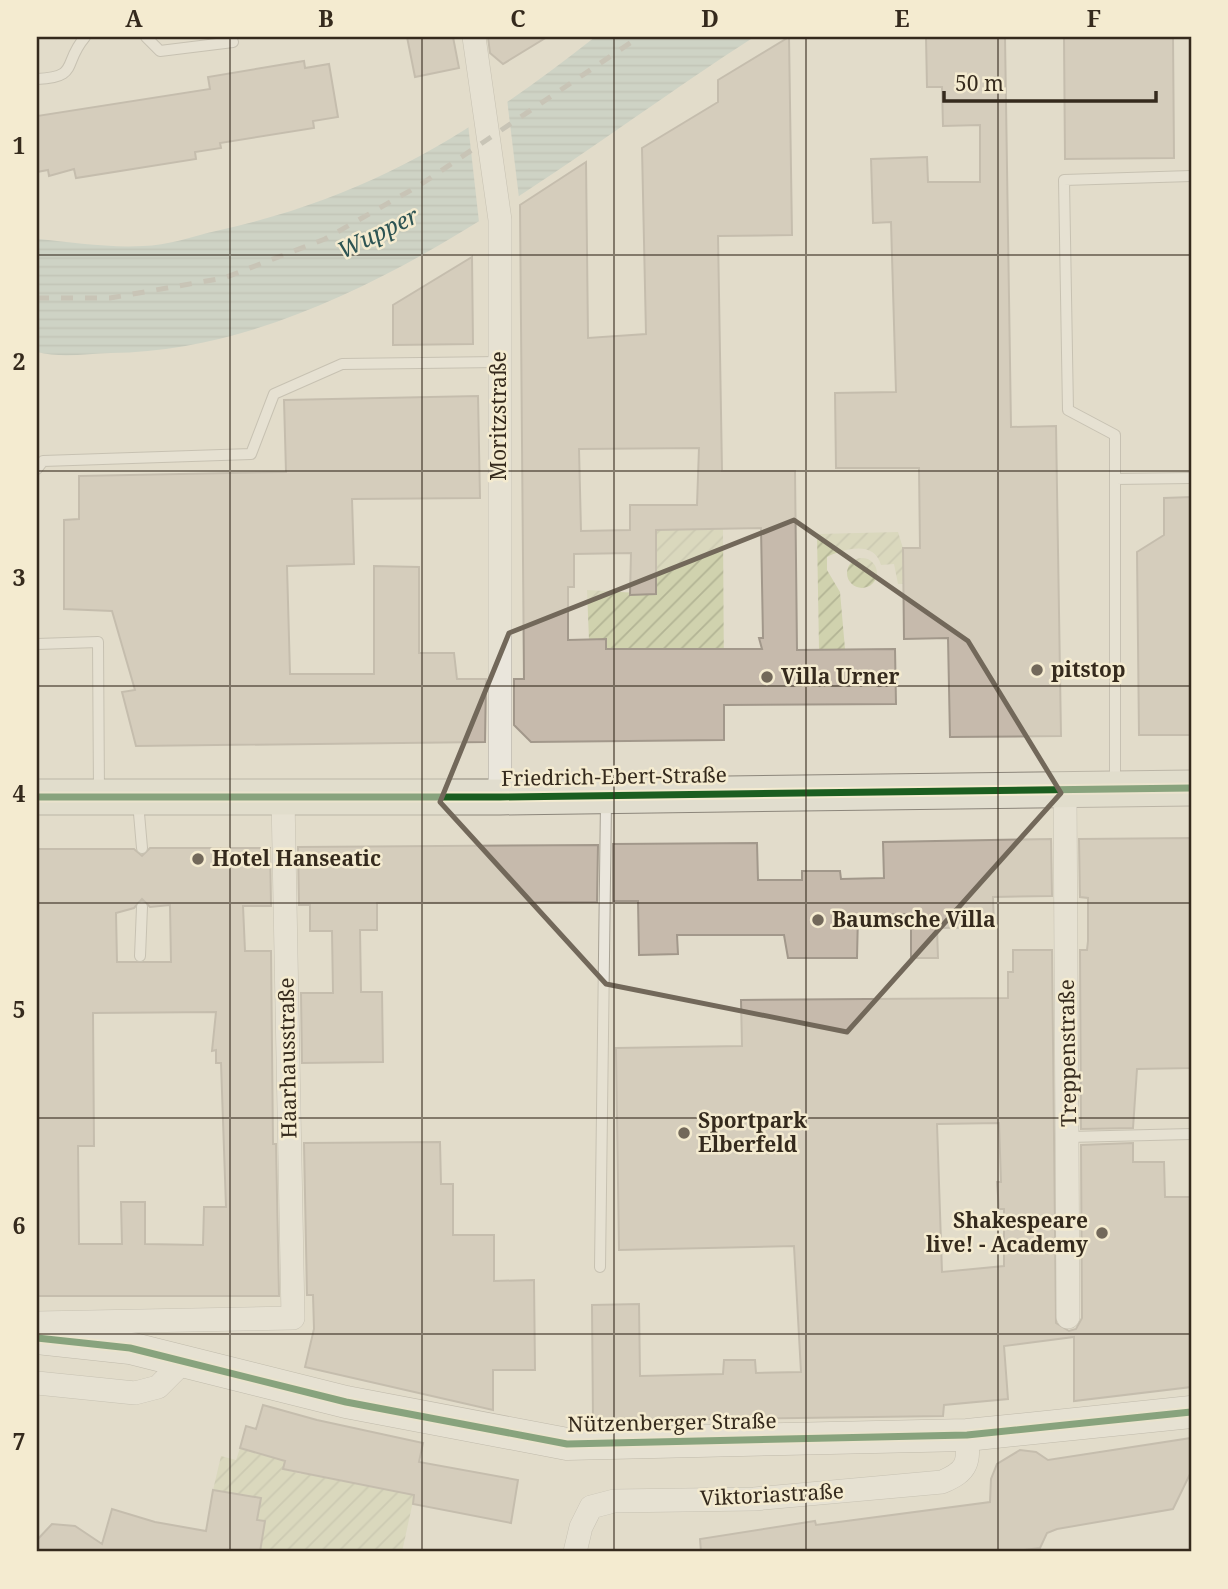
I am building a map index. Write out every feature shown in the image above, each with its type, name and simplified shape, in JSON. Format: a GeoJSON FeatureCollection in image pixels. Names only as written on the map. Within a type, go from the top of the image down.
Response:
{"type":"FeatureCollection","features":[{"type":"Feature","properties":{"kind":"main road","name":"Friedrich-Ebert-Straße"},"geometry":{"type":"LineString","coordinates":[[37,797],[500,797],[1191,788]]}},
{"type":"Feature","properties":{"kind":"street","name":"Moritzstraße"},"geometry":{"type":"LineString","coordinates":[[474,37],[500,220],[500,797]]}},
{"type":"Feature","properties":{"kind":"street","name":"Treppenstraße"},"geometry":{"type":"LineString","coordinates":[[1065,789],[1068,1317]]}},
{"type":"Feature","properties":{"kind":"street","name":"Haarhausstraße"},"geometry":{"type":"LineString","coordinates":[[37,1323],[293,1318],[283,797]]}},
{"type":"Feature","properties":{"kind":"street","name":"Nützenberger Straße"},"geometry":{"type":"LineString","coordinates":[[37,1338],[130,1348],[346,1402],[567,1444],[967,1436],[1191,1412]]}},
{"type":"Feature","properties":{"kind":"street"},"geometry":{"type":"LineString","coordinates":[[37,1382],[135,1393],[158,1387],[185,1360]]}},
{"type":"Feature","properties":{"kind":"street","name":"Viktoriastraße"},"geometry":{"type":"LineString","coordinates":[[575,1552],[581,1527],[592,1507],[614,1501],[754,1499],[942,1482],[959,1475],[966,1463],[967,1436]]}},
{"type":"Feature","properties":{"kind":"lane"},"geometry":{"type":"LineString","coordinates":[[37,79],[60,78],[66,73],[77,47],[85,37]]}},
{"type":"Feature","properties":{"kind":"lane"},"geometry":{"type":"LineString","coordinates":[[146,37],[160,51],[233,42]]}},
{"type":"Feature","properties":{"kind":"lane"},"geometry":{"type":"LineString","coordinates":[[1115,789],[1115,435],[1068,411],[1064,180],[1191,176]]}},
{"type":"Feature","properties":{"kind":"lane"},"geometry":{"type":"LineString","coordinates":[[37,469],[43,461],[251,454],[274,394],[342,364],[499,362]]}},
{"type":"Feature","properties":{"kind":"lane"},"geometry":{"type":"LineString","coordinates":[[1115,479],[1191,478]]}},
{"type":"Feature","properties":{"kind":"lane"},"geometry":{"type":"LineString","coordinates":[[37,644],[98,642],[99,796]]}},
{"type":"Feature","properties":{"kind":"lane"},"geometry":{"type":"LineString","coordinates":[[600,1267],[606,794]]}},
{"type":"Feature","properties":{"kind":"lane"},"geometry":{"type":"LineString","coordinates":[[137,796],[142,848]]}},
{"type":"Feature","properties":{"kind":"lane"},"geometry":{"type":"LineString","coordinates":[[140,956],[142,907]]}},
{"type":"Feature","properties":{"kind":"lane"},"geometry":{"type":"LineString","coordinates":[[1069,1137],[1191,1134]]}},
{"type":"Feature","properties":{"kind":"highlighted area"},"geometry":{"type":"Polygon","coordinates":[[[794,520],[968,641],[1061,793],[847,1032],[606,984],[440,802],[509,633],[794,520]]]}},
{"type":"Feature","properties":{"kind":"green space"},"geometry":{"type":"Polygon","coordinates":[[[723,529],[724,685],[707,685],[705,648],[673,649],[674,685],[657,686],[656,648],[640,649],[607,686],[606,640],[589,640],[587,590],[655,594],[656,530],[723,529]]]}},
{"type":"Feature","properties":{"kind":"green space"},"geometry":{"type":"Polygon","coordinates":[[[898,532],[903,548],[903,584],[898,584],[894,564],[881,565],[872,552],[865,549],[850,549],[827,557],[827,570],[840,592],[845,649],[832,650],[832,668],[825,669],[819,649],[817,534],[898,532]]]}},
{"type":"Feature","properties":{"kind":"green space"},"geometry":{"type":"Polygon","coordinates":[[[862,558],[873,562],[877,573],[873,584],[862,588],[851,584],[847,573],[851,562],[862,558]]]}},
{"type":"Feature","properties":{"kind":"green space"},"geometry":{"type":"Polygon","coordinates":[[[240,1448],[285,1461],[283,1469],[301,1474],[303,1466],[328,1471],[327,1478],[345,1482],[347,1476],[399,1492],[401,1486],[415,1492],[402,1552],[260,1552],[265,1522],[257,1520],[260,1498],[213,1490],[221,1456],[236,1460],[240,1448]]]}},
{"type":"Feature","properties":{"kind":"water","name":"Wupper"},"geometry":{"type":"Polygon","coordinates":[[[595,37],[754,37],[529,189],[449,239],[367,284],[284,319],[198,344],[83,355],[37,352],[37,239],[116,246],[161,244],[272,217],[323,200],[372,180],[462,132],[550,72],[595,37]]]}},
{"type":"Feature","properties":{"kind":"pier"},"geometry":{"type":"Polygon","coordinates":[[[507,99],[519,198],[479,222],[468,124],[507,99]]]}},
{"type":"Feature","properties":{"kind":"building"},"geometry":{"type":"Polygon","coordinates":[[[407,37],[453,37],[459,68],[415,77],[407,37]]]}},
{"type":"Feature","properties":{"kind":"building"},"geometry":{"type":"Polygon","coordinates":[[[488,37],[547,37],[503,64],[490,53],[488,37]]]}},
{"type":"Feature","properties":{"kind":"building"},"geometry":{"type":"Polygon","coordinates":[[[789,37],[792,235],[718,236],[722,471],[795,471],[797,650],[895,649],[896,704],[724,705],[724,740],[531,742],[514,725],[514,679],[524,679],[520,205],[586,162],[588,338],[646,334],[642,148],[718,102],[718,80],[789,37]],[[699,448],[579,449],[581,531],[630,530],[630,505],[697,505],[699,448]],[[761,528],[656,530],[656,594],[630,595],[631,553],[574,554],[574,587],[568,587],[568,640],[606,639],[606,649],[762,649],[759,638],[763,638],[761,528]]]}},
{"type":"Feature","properties":{"kind":"building"},"geometry":{"type":"Polygon","coordinates":[[[926,37],[1005,37],[1011,427],[1056,426],[1061,736],[950,737],[948,638],[904,639],[903,548],[920,548],[919,468],[836,468],[835,393],[896,392],[891,222],[873,223],[871,159],[927,157],[928,182],[980,182],[980,125],[943,126],[942,87],[927,87],[926,37]]]}},
{"type":"Feature","properties":{"kind":"building"},"geometry":{"type":"Polygon","coordinates":[[[1064,37],[1173,37],[1174,158],[1065,159],[1064,37]]]}},
{"type":"Feature","properties":{"kind":"building"},"geometry":{"type":"Polygon","coordinates":[[[304,61],[305,68],[329,64],[338,117],[313,121],[314,128],[220,143],[221,148],[195,152],[196,159],[76,178],[74,169],[49,176],[48,170],[37,172],[37,116],[210,89],[208,77],[304,61]]]}},
{"type":"Feature","properties":{"kind":"building"},"geometry":{"type":"Polygon","coordinates":[[[472,257],[473,344],[393,345],[393,305],[472,257]]]}},
{"type":"Feature","properties":{"kind":"building"},"geometry":{"type":"Polygon","coordinates":[[[478,396],[480,498],[352,499],[354,564],[287,566],[290,674],[374,674],[374,566],[419,567],[419,653],[454,653],[457,679],[486,679],[485,742],[136,746],[122,692],[135,690],[112,611],[64,609],[64,520],[79,519],[79,476],[286,472],[284,400],[478,396]]]}},
{"type":"Feature","properties":{"kind":"building"},"geometry":{"type":"Polygon","coordinates":[[[1191,497],[1191,735],[1139,735],[1137,552],[1164,535],[1164,498],[1191,497]]]}},
{"type":"Feature","properties":{"kind":"building"},"geometry":{"type":"Polygon","coordinates":[[[1191,838],[1191,1068],[1137,1069],[1133,1128],[1081,1129],[1080,950],[1087,950],[1088,898],[1080,897],[1079,839],[1191,838]]]}},
{"type":"Feature","properties":{"kind":"building"},"geometry":{"type":"Polygon","coordinates":[[[1051,839],[1052,896],[993,897],[994,927],[937,928],[938,958],[911,958],[911,920],[907,920],[907,914],[858,915],[857,958],[788,958],[784,935],[677,935],[678,954],[639,955],[638,901],[613,901],[613,844],[757,843],[758,880],[802,880],[802,871],[840,871],[841,879],[884,878],[883,842],[1051,839]]]}},
{"type":"Feature","properties":{"kind":"building"},"geometry":{"type":"Polygon","coordinates":[[[598,845],[597,902],[377,903],[377,930],[360,930],[361,992],[382,992],[383,1062],[302,1063],[301,993],[333,993],[332,931],[310,931],[310,905],[299,905],[298,847],[598,845]]]}},
{"type":"Feature","properties":{"kind":"building"},"geometry":{"type":"Polygon","coordinates":[[[150,848],[270,848],[271,906],[243,906],[245,951],[271,951],[273,1144],[276,1144],[279,1296],[37,1296],[37,849],[134,849],[142,856],[150,848]],[[142,899],[134,908],[116,913],[117,962],[171,962],[170,905],[150,907],[142,899]],[[216,1012],[93,1013],[94,1146],[78,1146],[79,1244],[122,1244],[121,1202],[145,1202],[145,1244],[203,1245],[204,1207],[226,1207],[221,1063],[216,1063],[216,1050],[212,1051],[216,1012]]]}},
{"type":"Feature","properties":{"kind":"building"},"geometry":{"type":"Polygon","coordinates":[[[1013,950],[1052,950],[1056,1323],[1069,1331],[1076,1329],[1082,1318],[1081,1145],[1133,1143],[1133,1162],[1164,1162],[1165,1197],[1191,1197],[1191,1387],[1074,1401],[1074,1337],[1004,1346],[1008,1399],[944,1405],[943,1416],[593,1421],[592,1305],[639,1304],[640,1376],[723,1374],[724,1360],[755,1360],[756,1373],[801,1372],[794,1246],[619,1250],[616,1048],[742,1046],[741,1000],[1008,998],[1008,972],[1013,972],[1013,950]],[[999,1123],[937,1124],[942,1272],[1004,1266],[1004,1209],[999,1209],[997,1182],[1001,1182],[999,1123]]]}},
{"type":"Feature","properties":{"kind":"building"},"geometry":{"type":"Polygon","coordinates":[[[440,1142],[441,1184],[453,1184],[453,1235],[494,1235],[494,1281],[534,1280],[535,1370],[493,1370],[493,1410],[305,1367],[314,1329],[313,1295],[307,1295],[304,1143],[440,1142]]]}},
{"type":"Feature","properties":{"kind":"building"},"geometry":{"type":"Polygon","coordinates":[[[263,1405],[317,1420],[423,1443],[419,1462],[518,1480],[511,1523],[413,1504],[414,1495],[283,1469],[285,1461],[240,1448],[246,1426],[256,1429],[263,1405]]]}},
{"type":"Feature","properties":{"kind":"building"},"geometry":{"type":"Polygon","coordinates":[[[1191,1438],[1191,1472],[1173,1509],[1057,1529],[1047,1533],[1040,1548],[1009,1552],[701,1552],[700,1539],[815,1521],[816,1525],[990,1502],[991,1479],[997,1464],[1020,1450],[1036,1452],[1048,1460],[1191,1438]]]}},
{"type":"Feature","properties":{"kind":"building"},"geometry":{"type":"Polygon","coordinates":[[[213,1490],[261,1498],[257,1520],[265,1521],[260,1552],[37,1552],[37,1540],[52,1524],[75,1526],[102,1544],[112,1509],[155,1522],[206,1531],[213,1490]]]}},
{"type":"Feature","properties":{"kind":"railway"},"geometry":{"type":"LineString","coordinates":[[37,298],[110,298],[224,278],[325,239],[420,185],[639,37]]}},
{"type":"Feature","properties":{"kind":"cycle path"},"geometry":{"type":"LineString","coordinates":[[37,797],[500,797],[1191,788]]}},
{"type":"Feature","properties":{"kind":"cycle path"},"geometry":{"type":"LineString","coordinates":[[37,1338],[130,1348],[346,1402],[567,1444],[967,1435],[1191,1412]]}},
{"type":"Feature","properties":{"kind":"place","name":"pitstop"},"geometry":{"type":"Point","coordinates":[1037,670]}},
{"type":"Feature","properties":{"kind":"place","name":"Villa Urner"},"geometry":{"type":"Point","coordinates":[767,677]}},
{"type":"Feature","properties":{"kind":"place","name":"Hotel Hanseatic"},"geometry":{"type":"Point","coordinates":[198,859]}},
{"type":"Feature","properties":{"kind":"place","name":"Baumsche Villa"},"geometry":{"type":"Point","coordinates":[818,920]}},
{"type":"Feature","properties":{"kind":"place","name":"Sportpark Elberfeld"},"geometry":{"type":"Point","coordinates":[684,1133]}},
{"type":"Feature","properties":{"kind":"place","name":"Shakespeare live! - Academy"},"geometry":{"type":"Point","coordinates":[1102,1233]}}]}
